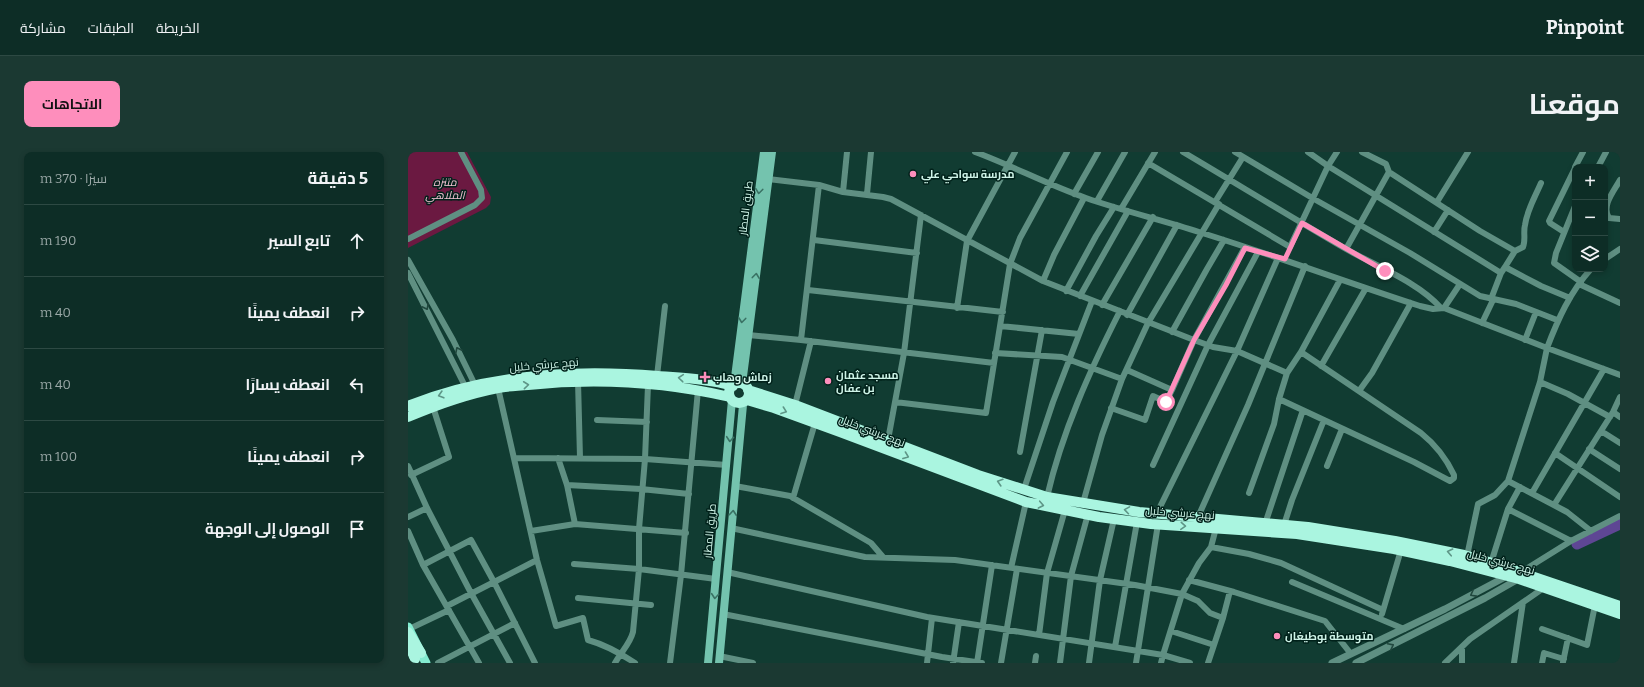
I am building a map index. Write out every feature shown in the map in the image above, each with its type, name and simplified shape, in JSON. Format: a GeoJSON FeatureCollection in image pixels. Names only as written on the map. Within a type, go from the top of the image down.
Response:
{"type":"FeatureCollection","features":[{"type":"Feature","properties":{"kind":"highway","name":"نهج عرشي خليل"},"geometry":{"type":"LineString","coordinates":[[408,406],[472,389],[545,375],[622,374],[711,381],[741,391],[795,405],[978,475],[1047,496],[1139,512],[1284,525],[1353,534],[1467,556],[1620,606]]}},
{"type":"Feature","properties":{"kind":"highway","name":"نهج عرشي خليل"},"geometry":{"type":"LineString","coordinates":[[408,417],[472,389],[578,381],[648,385],[698,390],[731,399],[738,403],[741,391]]}},
{"type":"Feature","properties":{"kind":"highway"},"geometry":{"type":"LineString","coordinates":[[731,399],[730,391],[741,391]]}},
{"type":"Feature","properties":{"kind":"highway","name":"نهج عرشي خليل"},"geometry":{"type":"LineString","coordinates":[[741,391],[815,422],[1026,502],[1137,522],[1297,534],[1401,550],[1507,576],[1522,573],[1545,587],[1620,614]]}},
{"type":"Feature","properties":{"kind":"highway"},"geometry":{"type":"LineString","coordinates":[[408,629],[415,659]]}},
{"type":"Feature","properties":{"kind":"highway"},"geometry":{"type":"LineString","coordinates":[[408,644],[415,659]]}},
{"type":"Feature","properties":{"kind":"main road","name":"طريق المطار"},"geometry":{"type":"LineString","coordinates":[[719,659],[743,405],[741,391],[744,335],[764,152]]}},
{"type":"Feature","properties":{"kind":"main road","name":"طريق المطار"},"geometry":{"type":"LineString","coordinates":[[744,335],[772,152]]}},
{"type":"Feature","properties":{"kind":"main road","name":"طريق المطار"},"geometry":{"type":"LineString","coordinates":[[708,663],[727,465],[731,399]]}},
{"type":"Feature","properties":{"kind":"main road"},"geometry":{"type":"LineString","coordinates":[[408,649],[415,659],[426,663]]}},
{"type":"Feature","properties":{"kind":"street"},"geometry":{"type":"LineString","coordinates":[[408,239],[475,205],[482,198],[481,190],[461,152]]}},
{"type":"Feature","properties":{"kind":"street"},"geometry":{"type":"LineString","coordinates":[[843,192],[847,152]]}},
{"type":"Feature","properties":{"kind":"street"},"geometry":{"type":"LineString","coordinates":[[867,194],[872,152]]}},
{"type":"Feature","properties":{"kind":"street"},"geometry":{"type":"LineString","coordinates":[[975,152],[1009,165],[1050,185],[1084,198],[1201,232],[1411,303],[1434,309],[1443,308],[1460,284]]}},
{"type":"Feature","properties":{"kind":"street"},"geometry":{"type":"LineString","coordinates":[[957,308],[967,241],[1015,152]]}},
{"type":"Feature","properties":{"kind":"street"},"geometry":{"type":"LineString","coordinates":[[895,402],[986,413],[1010,264],[1020,238],[1067,152]]}},
{"type":"Feature","properties":{"kind":"street"},"geometry":{"type":"LineString","coordinates":[[1074,194],[1098,152]]}},
{"type":"Feature","properties":{"kind":"street"},"geometry":{"type":"LineString","coordinates":[[1097,201],[1124,152]]}},
{"type":"Feature","properties":{"kind":"street"},"geometry":{"type":"LineString","coordinates":[[1121,209],[1155,152]]}},
{"type":"Feature","properties":{"kind":"street"},"geometry":{"type":"LineString","coordinates":[[1183,152],[1346,249],[1411,284],[1431,297],[1443,308],[1620,375]]}},
{"type":"Feature","properties":{"kind":"street"},"geometry":{"type":"LineString","coordinates":[[1235,152],[1480,296],[1492,300],[1516,304],[1557,320]]}},
{"type":"Feature","properties":{"kind":"street"},"geometry":{"type":"LineString","coordinates":[[1308,152],[1375,196],[1501,273]]}},
{"type":"Feature","properties":{"kind":"street"},"geometry":{"type":"LineString","coordinates":[[1157,513],[1336,152]]}},
{"type":"Feature","properties":{"kind":"street"},"geometry":{"type":"LineString","coordinates":[[1362,152],[1386,164],[1389,172],[1438,202],[1480,231],[1515,250]]}},
{"type":"Feature","properties":{"kind":"street"},"geometry":{"type":"LineString","coordinates":[[1438,202],[1468,152]]}},
{"type":"Feature","properties":{"kind":"street"},"geometry":{"type":"LineString","coordinates":[[1577,164],[1583,152]]}},
{"type":"Feature","properties":{"kind":"street"},"geometry":{"type":"LineString","coordinates":[[1600,164],[1606,152]]}},
{"type":"Feature","properties":{"kind":"street"},"geometry":{"type":"LineString","coordinates":[[1082,503],[1111,408],[1126,370],[1148,323],[1243,157]]}},
{"type":"Feature","properties":{"kind":"street"},"geometry":{"type":"LineString","coordinates":[[1148,163],[1290,247]]}},
{"type":"Feature","properties":{"kind":"street"},"geometry":{"type":"LineString","coordinates":[[1346,249],[1389,172]]}},
{"type":"Feature","properties":{"kind":"street"},"geometry":{"type":"LineString","coordinates":[[768,179],[819,185],[843,192],[867,194],[891,199],[1043,281],[1194,340],[1208,345],[1237,351],[1287,373]]}},
{"type":"Feature","properties":{"kind":"street"},"geometry":{"type":"LineString","coordinates":[[1564,232],[1549,221],[1572,180]]}},
{"type":"Feature","properties":{"kind":"street"},"geometry":{"type":"LineString","coordinates":[[1620,180],[1606,205],[1606,211],[1609,218],[1620,219]]}},
{"type":"Feature","properties":{"kind":"street"},"geometry":{"type":"LineString","coordinates":[[1482,323],[1501,273],[1515,250],[1523,247],[1525,243],[1525,221],[1541,184]]}},
{"type":"Feature","properties":{"kind":"street"},"geometry":{"type":"LineString","coordinates":[[801,340],[814,240],[819,185]]}},
{"type":"Feature","properties":{"kind":"street"},"geometry":{"type":"LineString","coordinates":[[1043,281],[1054,255],[1084,198]]}},
{"type":"Feature","properties":{"kind":"street"},"geometry":{"type":"LineString","coordinates":[[1066,291],[1096,236],[1114,207]]}},
{"type":"Feature","properties":{"kind":"street"},"geometry":{"type":"LineString","coordinates":[[1434,232],[1448,210]]}},
{"type":"Feature","properties":{"kind":"street"},"geometry":{"type":"LineString","coordinates":[[1080,296],[1128,211]]}},
{"type":"Feature","properties":{"kind":"street"},"geometry":{"type":"LineString","coordinates":[[1572,213],[1556,253],[1554,263],[1580,283],[1620,303]]}},
{"type":"Feature","properties":{"kind":"street"},"geometry":{"type":"LineString","coordinates":[[888,440],[904,353],[921,215]]}},
{"type":"Feature","properties":{"kind":"street"},"geometry":{"type":"LineString","coordinates":[[1102,305],[1153,217]]}},
{"type":"Feature","properties":{"kind":"street"},"geometry":{"type":"LineString","coordinates":[[1127,315],[1177,225]]}},
{"type":"Feature","properties":{"kind":"street"},"geometry":{"type":"LineString","coordinates":[[814,240],[916,253]]}},
{"type":"Feature","properties":{"kind":"street"},"geometry":{"type":"LineString","coordinates":[[1172,332],[1206,269],[1224,240]]}},
{"type":"Feature","properties":{"kind":"street"},"geometry":{"type":"LineString","coordinates":[[1111,408],[1145,420],[1153,396],[1166,402],[1194,340],[1226,285],[1245,248]]}},
{"type":"Feature","properties":{"kind":"street"},"geometry":{"type":"LineString","coordinates":[[1608,256],[1620,249]]}},
{"type":"Feature","properties":{"kind":"street"},"geometry":{"type":"LineString","coordinates":[[1153,465],[1208,345],[1258,252]]}},
{"type":"Feature","properties":{"kind":"street"},"geometry":{"type":"LineString","coordinates":[[408,260],[453,340],[472,389]]}},
{"type":"Feature","properties":{"kind":"street"},"geometry":{"type":"LineString","coordinates":[[1198,517],[1265,363],[1304,266]]}},
{"type":"Feature","properties":{"kind":"street"},"geometry":{"type":"LineString","coordinates":[[1505,267],[1542,286],[1570,298]]}},
{"type":"Feature","properties":{"kind":"street"},"geometry":{"type":"LineString","coordinates":[[408,272],[472,389]]}},
{"type":"Feature","properties":{"kind":"street"},"geometry":{"type":"LineString","coordinates":[[1467,556],[1478,504],[1496,495],[1508,481],[1540,382],[1547,348],[1557,320],[1570,298],[1589,272]]}},
{"type":"Feature","properties":{"kind":"street"},"geometry":{"type":"LineString","coordinates":[[1249,493],[1274,424],[1279,399],[1287,373],[1301,352],[1340,280]]}},
{"type":"Feature","properties":{"kind":"street"},"geometry":{"type":"LineString","coordinates":[[1321,366],[1366,288]]}},
{"type":"Feature","properties":{"kind":"street"},"geometry":{"type":"LineString","coordinates":[[808,290],[910,303],[1002,312]]}},
{"type":"Feature","properties":{"kind":"street"},"geometry":{"type":"LineString","coordinates":[[1024,489],[1053,402],[1092,301]]}},
{"type":"Feature","properties":{"kind":"street"},"geometry":{"type":"LineString","coordinates":[[1359,391],[1372,373],[1411,303]]}},
{"type":"Feature","properties":{"kind":"street"},"geometry":{"type":"LineString","coordinates":[[658,376],[665,306]]}},
{"type":"Feature","properties":{"kind":"street"},"geometry":{"type":"LineString","coordinates":[[1047,496],[1054,466],[1091,368],[1120,312]]}},
{"type":"Feature","properties":{"kind":"street"},"geometry":{"type":"LineString","coordinates":[[1525,340],[1536,312]]}},
{"type":"Feature","properties":{"kind":"street"},"geometry":{"type":"LineString","coordinates":[[1000,326],[1079,334]]}},
{"type":"Feature","properties":{"kind":"street"},"geometry":{"type":"LineString","coordinates":[[1020,452],[1042,330]]}},
{"type":"Feature","properties":{"kind":"street"},"geometry":{"type":"LineString","coordinates":[[744,335],[811,341],[994,363]]}},
{"type":"Feature","properties":{"kind":"street"},"geometry":{"type":"LineString","coordinates":[[795,405],[811,341]]}},
{"type":"Feature","properties":{"kind":"street"},"geometry":{"type":"LineString","coordinates":[[1279,399],[1422,466],[1444,479],[1450,481],[1454,478],[1454,475],[1444,457],[1434,443],[1422,433],[1301,352]]}},
{"type":"Feature","properties":{"kind":"street"},"geometry":{"type":"LineString","coordinates":[[995,353],[1062,356],[1122,379]]}},
{"type":"Feature","properties":{"kind":"street"},"geometry":{"type":"LineString","coordinates":[[1532,493],[1604,369]]}},
{"type":"Feature","properties":{"kind":"street"},"geometry":{"type":"LineString","coordinates":[[1126,370],[1172,390]]}},
{"type":"Feature","properties":{"kind":"street"},"geometry":{"type":"LineString","coordinates":[[578,381],[580,458]]}},
{"type":"Feature","properties":{"kind":"street"},"geometry":{"type":"LineString","coordinates":[[1540,382],[1611,415],[1620,417]]}},
{"type":"Feature","properties":{"kind":"street"},"geometry":{"type":"LineString","coordinates":[[615,663],[620,653],[631,641],[636,603],[639,569],[641,489],[645,459],[648,385]]}},
{"type":"Feature","properties":{"kind":"street"},"geometry":{"type":"LineString","coordinates":[[498,388],[537,560],[556,626],[583,618],[588,640],[604,645],[635,663]]}},
{"type":"Feature","properties":{"kind":"street"},"geometry":{"type":"LineString","coordinates":[[670,663],[682,575],[693,462],[698,390]]}},
{"type":"Feature","properties":{"kind":"street"},"geometry":{"type":"LineString","coordinates":[[1554,505],[1611,415],[1620,397]]}},
{"type":"Feature","properties":{"kind":"street"},"geometry":{"type":"LineString","coordinates":[[412,475],[449,458],[433,407]]}},
{"type":"Feature","properties":{"kind":"street"},"geometry":{"type":"LineString","coordinates":[[1265,524],[1302,410]]}},
{"type":"Feature","properties":{"kind":"street"},"geometry":{"type":"LineString","coordinates":[[597,420],[647,422]]}},
{"type":"Feature","properties":{"kind":"street"},"geometry":{"type":"LineString","coordinates":[[1284,525],[1292,500],[1324,420]]}},
{"type":"Feature","properties":{"kind":"street"},"geometry":{"type":"LineString","coordinates":[[793,498],[815,422]]}},
{"type":"Feature","properties":{"kind":"street"},"geometry":{"type":"LineString","coordinates":[[1327,466],[1342,429]]}},
{"type":"Feature","properties":{"kind":"street"},"geometry":{"type":"LineString","coordinates":[[1601,431],[1620,443]]}},
{"type":"Feature","properties":{"kind":"street"},"geometry":{"type":"LineString","coordinates":[[1590,449],[1620,469]]}},
{"type":"Feature","properties":{"kind":"street"},"geometry":{"type":"LineString","coordinates":[[1555,453],[1620,497]]}},
{"type":"Feature","properties":{"kind":"street"},"geometry":{"type":"LineString","coordinates":[[515,458],[645,459],[727,465]]}},
{"type":"Feature","properties":{"kind":"street"},"geometry":{"type":"LineString","coordinates":[[558,458],[567,485],[575,524]]}},
{"type":"Feature","properties":{"kind":"street"},"geometry":{"type":"LineString","coordinates":[[408,466],[449,551],[510,663]]}},
{"type":"Feature","properties":{"kind":"street"},"geometry":{"type":"LineString","coordinates":[[1508,481],[1567,512],[1590,531]]}},
{"type":"Feature","properties":{"kind":"street"},"geometry":{"type":"LineString","coordinates":[[567,485],[641,489],[690,494]]}},
{"type":"Feature","properties":{"kind":"street"},"geometry":{"type":"LineString","coordinates":[[736,486],[790,496],[871,544],[883,557]]}},
{"type":"Feature","properties":{"kind":"street"},"geometry":{"type":"LineString","coordinates":[[1491,563],[1508,509],[1520,487]]}},
{"type":"Feature","properties":{"kind":"street"},"geometry":{"type":"LineString","coordinates":[[1001,663],[1007,630],[1014,568],[1026,502]]}},
{"type":"Feature","properties":{"kind":"street"},"geometry":{"type":"LineString","coordinates":[[408,517],[427,508]]}},
{"type":"Feature","properties":{"kind":"street"},"geometry":{"type":"LineString","coordinates":[[1508,509],[1571,541]]}},
{"type":"Feature","properties":{"kind":"street"},"geometry":{"type":"LineString","coordinates":[[1039,635],[1047,573],[1065,510]]}},
{"type":"Feature","properties":{"kind":"street"},"geometry":{"type":"LineString","coordinates":[[1060,663],[1071,576],[1088,514]]}},
{"type":"Feature","properties":{"kind":"street"},"geometry":{"type":"LineString","coordinates":[[1356,663],[1478,602],[1571,541],[1620,516]]}},
{"type":"Feature","properties":{"kind":"street"},"geometry":{"type":"LineString","coordinates":[[1089,663],[1100,580],[1114,519]]}},
{"type":"Feature","properties":{"kind":"street"},"geometry":{"type":"LineString","coordinates":[[1115,647],[1137,522]]}},
{"type":"Feature","properties":{"kind":"street"},"geometry":{"type":"LineString","coordinates":[[531,531],[575,524],[686,533]]}},
{"type":"Feature","properties":{"kind":"street"},"geometry":{"type":"LineString","coordinates":[[1136,663],[1158,524]]}},
{"type":"Feature","properties":{"kind":"street"},"geometry":{"type":"LineString","coordinates":[[731,528],[865,557],[955,560],[1100,580],[1182,594],[1198,601],[1210,613],[1223,618]]}},
{"type":"Feature","properties":{"kind":"street"},"geometry":{"type":"LineString","coordinates":[[1161,663],[1182,594],[1198,562],[1211,547],[1216,528]]}},
{"type":"Feature","properties":{"kind":"street"},"geometry":{"type":"LineString","coordinates":[[408,531],[423,565],[479,663]]}},
{"type":"Feature","properties":{"kind":"street"},"geometry":{"type":"LineString","coordinates":[[423,565],[471,540],[535,663]]}},
{"type":"Feature","properties":{"kind":"street"},"geometry":{"type":"LineString","coordinates":[[1211,547],[1249,554],[1281,563],[1383,610]]}},
{"type":"Feature","properties":{"kind":"street"},"geometry":{"type":"LineString","coordinates":[[1381,619],[1401,550]]}},
{"type":"Feature","properties":{"kind":"street"},"geometry":{"type":"LineString","coordinates":[[408,629],[448,608],[471,593],[537,560]]}},
{"type":"Feature","properties":{"kind":"street"},"geometry":{"type":"LineString","coordinates":[[574,564],[639,569],[716,579]]}},
{"type":"Feature","properties":{"kind":"street"},"geometry":{"type":"LineString","coordinates":[[723,614],[929,654],[953,661],[979,663],[992,565]]}},
{"type":"Feature","properties":{"kind":"street"},"geometry":{"type":"LineString","coordinates":[[727,572],[932,618],[1163,655],[1190,663]]}},
{"type":"Feature","properties":{"kind":"street"},"geometry":{"type":"LineString","coordinates":[[1332,663],[1404,629],[1507,576]]}},
{"type":"Feature","properties":{"kind":"street"},"geometry":{"type":"LineString","coordinates":[[1188,580],[1230,591],[1325,621],[1351,654]]}},
{"type":"Feature","properties":{"kind":"street"},"geometry":{"type":"LineString","coordinates":[[1292,582],[1404,629]]}},
{"type":"Feature","properties":{"kind":"street"},"geometry":{"type":"LineString","coordinates":[[1445,663],[1470,639],[1545,587]]}},
{"type":"Feature","properties":{"kind":"street"},"geometry":{"type":"LineString","coordinates":[[1208,663],[1230,591]]}},
{"type":"Feature","properties":{"kind":"street"},"geometry":{"type":"LineString","coordinates":[[578,598],[651,605]]}},
{"type":"Feature","properties":{"kind":"street"},"geometry":{"type":"LineString","coordinates":[[1514,663],[1523,602]]}},
{"type":"Feature","properties":{"kind":"street"},"geometry":{"type":"LineString","coordinates":[[1542,629],[1587,646],[1595,605]]}},
{"type":"Feature","properties":{"kind":"street"},"geometry":{"type":"LineString","coordinates":[[928,663],[932,618]]}},
{"type":"Feature","properties":{"kind":"street"},"geometry":{"type":"LineString","coordinates":[[953,661],[960,622]]}},
{"type":"Feature","properties":{"kind":"street"},"geometry":{"type":"LineString","coordinates":[[438,663],[514,623]]}},
{"type":"Feature","properties":{"kind":"street"},"geometry":{"type":"LineString","coordinates":[[1171,631],[1214,645]]}},
{"type":"Feature","properties":{"kind":"street"},"geometry":{"type":"LineString","coordinates":[[1542,663],[1544,653],[1564,661],[1568,638]]}},
{"type":"Feature","properties":{"kind":"street"},"geometry":{"type":"LineString","coordinates":[[1462,647],[1462,663]]}},
{"type":"Feature","properties":{"kind":"street"},"geometry":{"type":"LineString","coordinates":[[1035,663],[1036,656]]}},
{"type":"Feature","properties":{"kind":"street"},"geometry":{"type":"LineString","coordinates":[[719,659],[753,663]]}},
{"type":"Feature","properties":{"kind":"green space","name":"متنزه الملاهي"},"geometry":{"type":"Polygon","coordinates":[[[408,152],[467,152],[491,197],[490,204],[486,208],[408,248],[408,152]]]}},
{"type":"Feature","properties":{"kind":"waterway"},"geometry":{"type":"LineString","coordinates":[[1577,544],[1620,524]]}},
{"type":"Feature","properties":{"kind":"place","name":"مدرسة سواحي علي"},"geometry":{"type":"Point","coordinates":[913,174]}},
{"type":"Feature","properties":{"kind":"place","name":"زماش وهاب"},"geometry":{"type":"Point","coordinates":[705,377]}},
{"type":"Feature","properties":{"kind":"place","name":"مسجد عثمان بن عفان"},"geometry":{"type":"Point","coordinates":[828,381]}},
{"type":"Feature","properties":{"kind":"place","name":"متوسطة بوطيغان"},"geometry":{"type":"Point","coordinates":[1277,636]}},
{"type":"Feature","properties":{"kind":"route"},"geometry":{"type":"LineString","coordinates":[[1166,402],[1194,340],[1226,285],[1245,248],[1285,259],[1302,223],[1385,271]]}}]}
